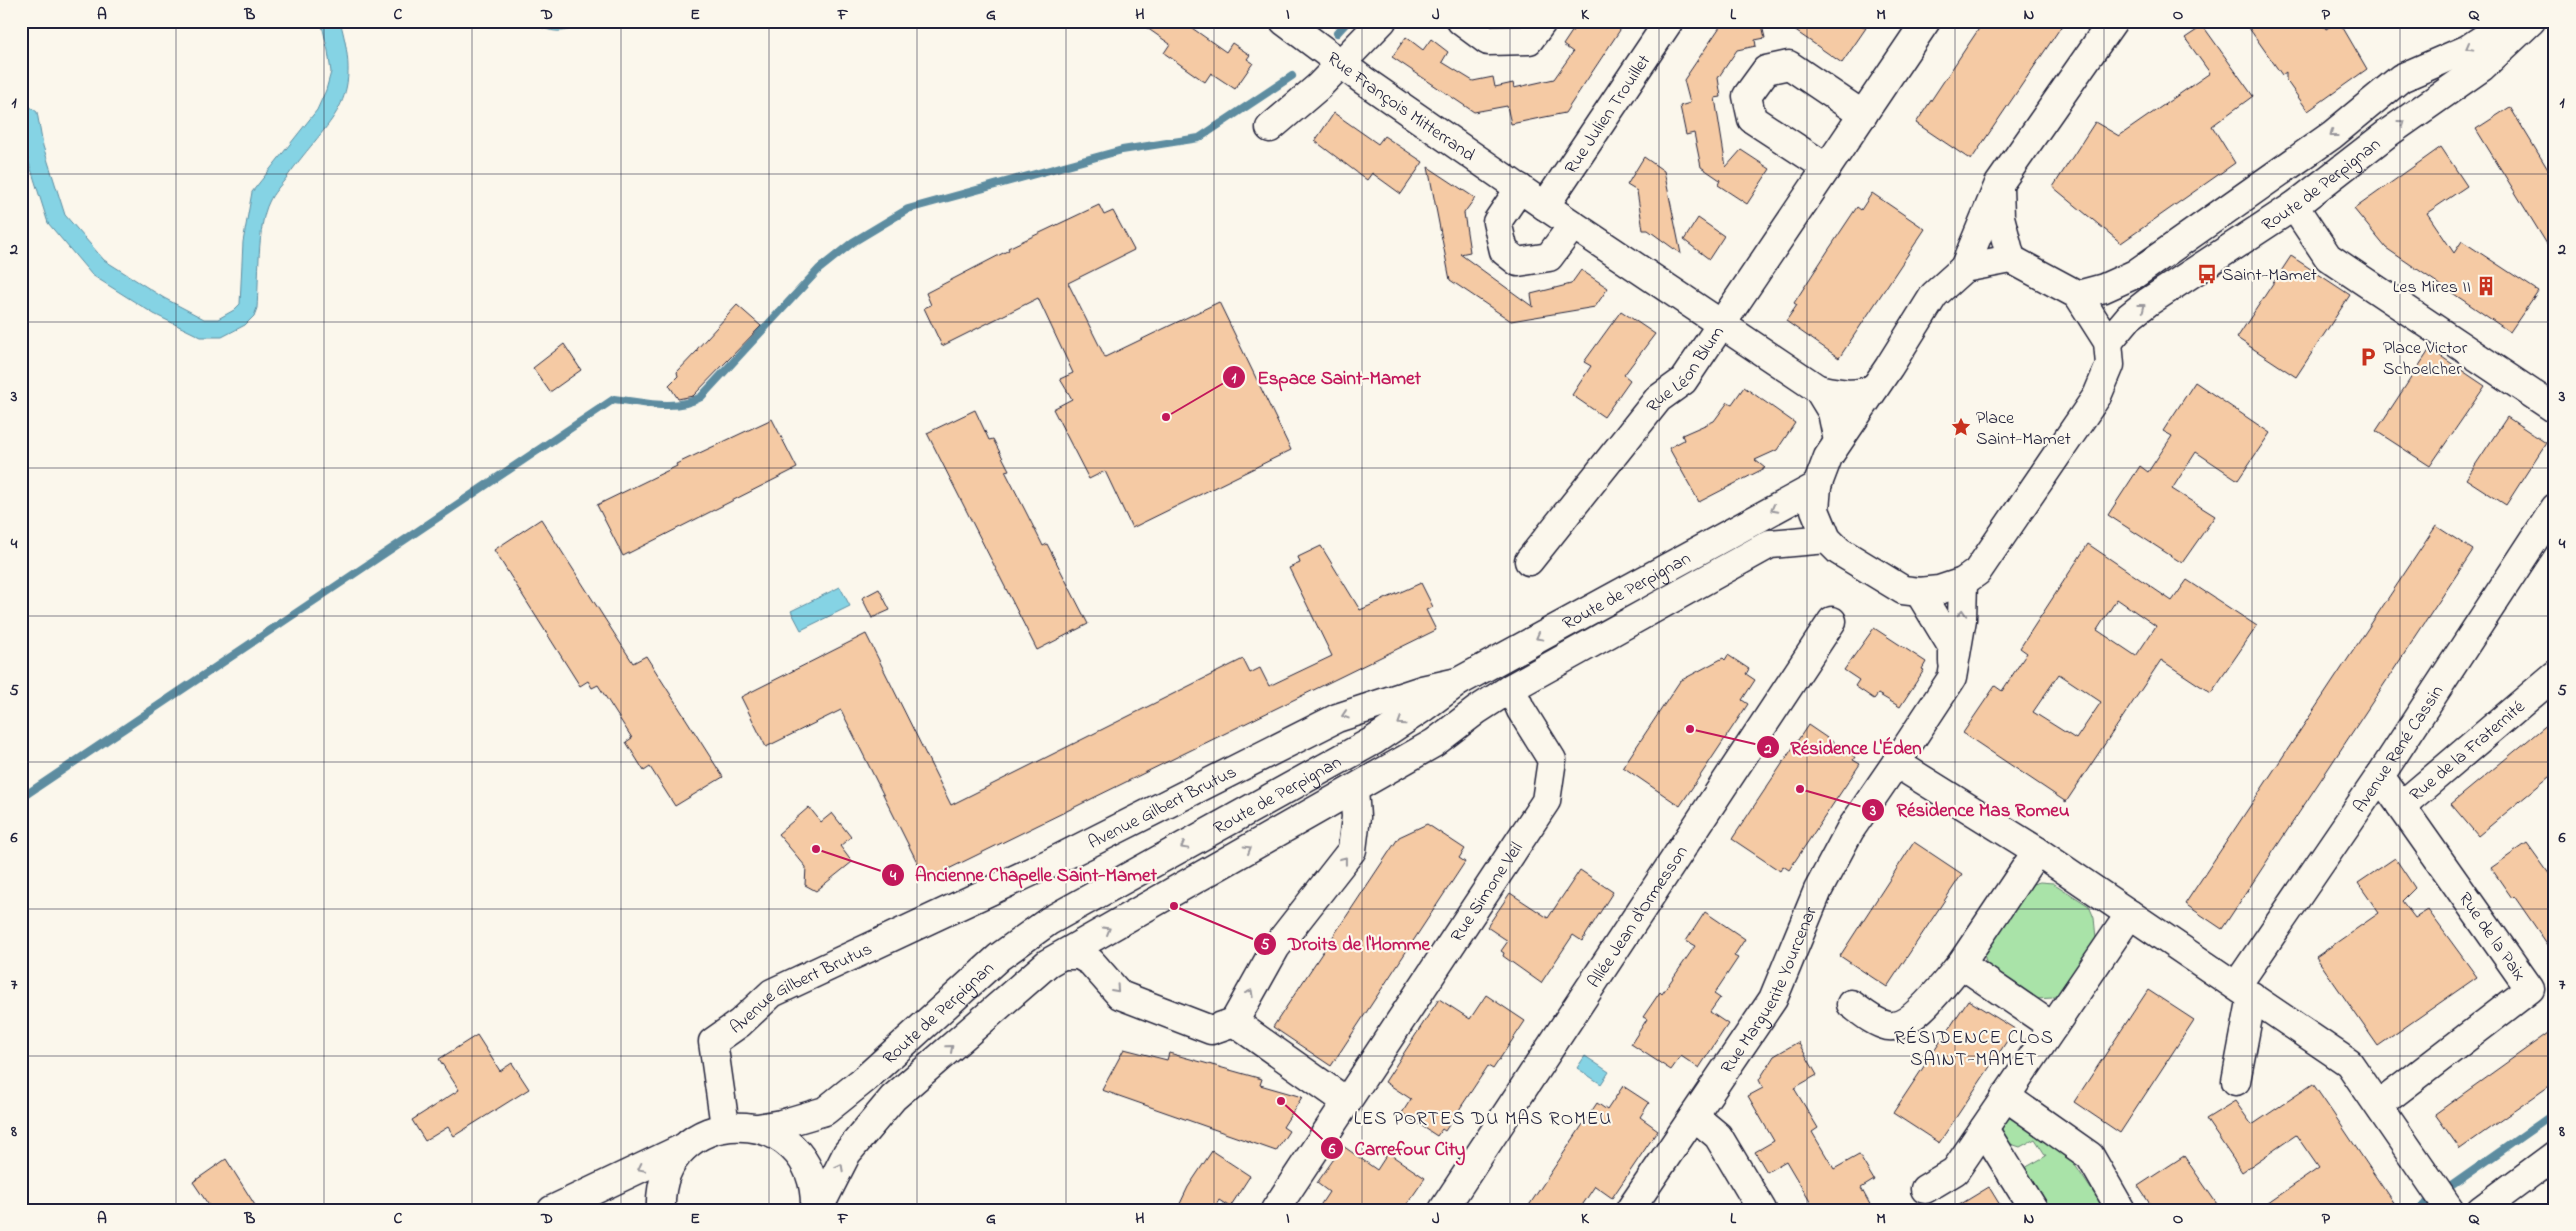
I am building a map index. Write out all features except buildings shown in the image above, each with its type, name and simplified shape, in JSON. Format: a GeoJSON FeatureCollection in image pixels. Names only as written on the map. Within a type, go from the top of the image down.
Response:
{"type":"FeatureCollection","features":[{"type":"Feature","properties":{"kind":"street","name":"Rue François Mitterrand"},"geometry":{"type":"LineString","coordinates":[[1284,21],[1545,206],[1818,389],[1841,394],[1868,391],[1875,387]]}},
{"type":"Feature","properties":{"kind":"street"},"geometry":{"type":"LineString","coordinates":[[1270,128],[1342,63],[1382,21]]}},
{"type":"Feature","properties":{"kind":"street"},"geometry":{"type":"LineString","coordinates":[[1461,21],[1488,41],[1529,40],[1543,21]]}},
{"type":"Feature","properties":{"kind":"street","name":"Rue Julien Trouillet"},"geometry":{"type":"LineString","coordinates":[[1545,206],[1669,21]]}},
{"type":"Feature","properties":{"kind":"street","name":"Rue Léon Blum"},"geometry":{"type":"LineString","coordinates":[[1530,561],[1658,400],[1683,381],[1722,326],[1926,21]]}},
{"type":"Feature","properties":{"kind":"street"},"geometry":{"type":"LineString","coordinates":[[1964,268],[2012,260],[2078,295],[2108,342],[2110,365],[2097,396],[1977,572],[1963,582],[1939,590],[1919,592],[1903,590],[1839,551],[1828,539],[1815,510],[1817,486],[1828,457],[1838,440],[1875,387],[1934,295],[1964,268],[1999,184],[2113,21]]}},
{"type":"Feature","properties":{"kind":"street","name":"Route de Perpignan"},"geometry":{"type":"LineString","coordinates":[[2078,295],[2104,288],[2135,274],[2332,135],[2401,78],[2468,49],[2510,21]]}},
{"type":"Feature","properties":{"kind":"street","name":"Route de Perpignan"},"geometry":{"type":"LineString","coordinates":[[2108,342],[2129,318],[2148,302],[2294,206],[2388,134],[2482,67],[2530,21]]}},
{"type":"Feature","properties":{"kind":"street"},"geometry":{"type":"LineString","coordinates":[[1827,168],[1752,119],[1747,96],[1766,70],[1789,65],[1863,115]]}},
{"type":"Feature","properties":{"kind":"street"},"geometry":{"type":"LineString","coordinates":[[1999,184],[2000,217],[2012,260]]}},
{"type":"Feature","properties":{"kind":"street"},"geometry":{"type":"LineString","coordinates":[[1520,188],[1497,222],[1504,251],[1518,262],[1549,257],[1573,225]]}},
{"type":"Feature","properties":{"kind":"street"},"geometry":{"type":"LineString","coordinates":[[2294,206],[2328,257],[2555,409]]}},
{"type":"Feature","properties":{"kind":"street","name":"Rue François Mitterrand"},"geometry":{"type":"LineString","coordinates":[[1818,389],[1832,412],[1838,440]]}},
{"type":"Feature","properties":{"kind":"street","name":"Route de Perpignan"},"geometry":{"type":"LineString","coordinates":[[758,1128],[782,1124],[825,1111],[866,1078],[999,958],[1049,921],[1373,741],[1458,682],[1817,486]]}},
{"type":"Feature","properties":{"kind":"street","name":"Avenue René Cassin"},"geometry":{"type":"LineString","coordinates":[[2245,990],[2380,776],[2555,508]]}},
{"type":"Feature","properties":{"kind":"street","name":"Route de Perpignan"},"geometry":{"type":"LineString","coordinates":[[816,1210],[847,1153],[893,1098],[1048,963],[1434,743],[1477,710],[1512,688],[1770,544],[1828,539]]}},
{"type":"Feature","properties":{"kind":"street"},"geometry":{"type":"LineString","coordinates":[[1952,678],[1962,618],[1963,582]]}},
{"type":"Feature","properties":{"kind":"street"},"geometry":{"type":"LineString","coordinates":[[1919,592],[1954,648],[1952,678]]}},
{"type":"Feature","properties":{"kind":"street","name":"Allée Jean d'Ormesson"},"geometry":{"type":"LineString","coordinates":[[1443,1210],[1832,621]]}},
{"type":"Feature","properties":{"kind":"street","name":"Rue de la Fraternité"},"geometry":{"type":"LineString","coordinates":[[2401,806],[2555,676]]}},
{"type":"Feature","properties":{"kind":"street","name":"Rue Marguerite Yourcenar"},"geometry":{"type":"LineString","coordinates":[[1630,1210],[1773,999],[1818,890],[1850,830],[1952,678]]}},
{"type":"Feature","properties":{"kind":"street","name":"Avenue Gilbert Brutus"},"geometry":{"type":"LineString","coordinates":[[725,1126],[713,1042],[740,1024],[772,993],[1075,851],[1337,718],[1422,690],[1458,682]]}},
{"type":"Feature","properties":{"kind":"street","name":"Rue Simone Veil"},"geometry":{"type":"LineString","coordinates":[[1276,1210],[1546,801],[1552,760],[1521,710],[1512,688]]}},
{"type":"Feature","properties":{"kind":"street"},"geometry":{"type":"LineString","coordinates":[[1896,763],[2037,851],[2245,990],[2349,1063],[2443,1199]]}},
{"type":"Feature","properties":{"kind":"street","name":"Rue de la Paix"},"geometry":{"type":"LineString","coordinates":[[2379,1105],[2530,989],[2380,776]]}},
{"type":"Feature","properties":{"kind":"street"},"geometry":{"type":"LineString","coordinates":[[1064,954],[1079,955],[1091,962],[1120,995],[1211,1030],[1234,1022],[1276,947],[1352,850],[1356,817],[1354,790]]}},
{"type":"Feature","properties":{"kind":"street"},"geometry":{"type":"LineString","coordinates":[[1851,1004],[1877,1022],[1890,1026],[1903,1023],[1928,1002],[1961,964],[2037,851]]}},
{"type":"Feature","properties":{"kind":"street"},"geometry":{"type":"LineString","coordinates":[[1925,1189],[1955,1171],[2130,914]]}},
{"type":"Feature","properties":{"kind":"street"},"geometry":{"type":"LineString","coordinates":[[1961,964],[2053,1027]]}},
{"type":"Feature","properties":{"kind":"street"},"geometry":{"type":"LineString","coordinates":[[2236,1081],[2245,990]]}},
{"type":"Feature","properties":{"kind":"street"},"geometry":{"type":"LineString","coordinates":[[1234,1022],[1347,1102]]}},
{"type":"Feature","properties":{"kind":"street"},"geometry":{"type":"LineString","coordinates":[[2006,1096],[2090,1156],[2121,1210]]}},
{"type":"Feature","properties":{"kind":"street"},"geometry":{"type":"LineString","coordinates":[[1694,1116],[1718,1136],[1762,1210]]}},
{"type":"Feature","properties":{"kind":"street"},"geometry":{"type":"LineString","coordinates":[[552,1210],[684,1147],[703,1134],[725,1126],[742,1125],[758,1128],[779,1136],[797,1152],[809,1171],[815,1194],[816,1210]]}},
{"type":"Feature","properties":{"kind":"street"},"geometry":{"type":"LineString","coordinates":[[1984,1129],[2034,1210]]}},
{"type":"Feature","properties":{"kind":"street"},"geometry":{"type":"LineString","coordinates":[[662,1210],[663,1186],[671,1165],[684,1147]]}},
{"type":"Feature","properties":{"kind":"street"},"geometry":{"type":"LineString","coordinates":[[2481,1210],[2555,1155]]}},
{"type":"Feature","properties":{"kind":"green space"},"geometry":{"type":"Polygon","coordinates":[[[2040,882],[2053,883],[2089,906],[2094,918],[2096,938],[2060,993],[2052,998],[2036,999],[1989,970],[1985,959],[1985,943],[2029,885],[2040,882]]]}},
{"type":"Feature","properties":{"kind":"green space"},"geometry":{"type":"Polygon","coordinates":[[[2008,1117],[2067,1153],[2105,1210],[2048,1210],[2023,1169],[2046,1156],[2035,1139],[2020,1147],[2008,1143],[2000,1125],[2008,1117]]]}},
{"type":"Feature","properties":{"kind":"water"},"geometry":{"type":"Polygon","coordinates":[[[321,21],[340,21],[346,50],[348,73],[345,91],[339,108],[329,123],[269,202],[265,212],[260,239],[257,308],[254,316],[245,325],[222,337],[201,337],[154,314],[92,275],[48,223],[25,150],[21,129],[21,100],[37,112],[43,146],[65,215],[104,260],[164,298],[204,319],[218,319],[234,310],[240,304],[243,242],[252,192],[317,110],[326,90],[331,72],[321,21]]]}},
{"type":"Feature","properties":{"kind":"water"},"geometry":{"type":"Polygon","coordinates":[[[528,21],[588,21],[572,29],[558,31],[544,28],[528,21]]]}},
{"type":"Feature","properties":{"kind":"water"},"geometry":{"type":"Polygon","coordinates":[[[840,587],[850,606],[801,630],[791,611],[840,587]]]}},
{"type":"Feature","properties":{"kind":"water"},"geometry":{"type":"Polygon","coordinates":[[[1585,1056],[1609,1072],[1601,1084],[1577,1068],[1585,1056]]]}},
{"type":"Feature","properties":{"kind":"waterway"},"geometry":{"type":"LineString","coordinates":[[1337,33],[1348,21]]}},
{"type":"Feature","properties":{"kind":"waterway"},"geometry":{"type":"LineString","coordinates":[[21,798],[614,399],[669,405],[691,402],[701,397],[819,269],[853,242],[908,209],[1122,150],[1199,138],[1292,76]]}},
{"type":"Feature","properties":{"kind":"waterway"},"geometry":{"type":"LineString","coordinates":[[2417,1210],[2555,1113]]}},
{"type":"Feature","properties":{"kind":"place","name":"Saint-Mamet"},"geometry":{"type":"Point","coordinates":[2207,274]}},
{"type":"Feature","properties":{"kind":"place","name":"Les Mires II"},"geometry":{"type":"Point","coordinates":[2486,286]}},
{"type":"Feature","properties":{"kind":"place","name":"Place Victor Schoelcher"},"geometry":{"type":"Point","coordinates":[2368,357]}},
{"type":"Feature","properties":{"kind":"place","name":"Espace Saint-Mamet"},"geometry":{"type":"Point","coordinates":[1166,417]}},
{"type":"Feature","properties":{"kind":"place","name":"Place Saint-Mamet"},"geometry":{"type":"Point","coordinates":[1961,427]}},
{"type":"Feature","properties":{"kind":"place","name":"Résidence L'Éden"},"geometry":{"type":"Point","coordinates":[1690,729]}},
{"type":"Feature","properties":{"kind":"place","name":"Résidence Mas Romeu"},"geometry":{"type":"Point","coordinates":[1800,789]}},
{"type":"Feature","properties":{"kind":"place","name":"Ancienne Chapelle Saint-Mamet"},"geometry":{"type":"Point","coordinates":[816,849]}},
{"type":"Feature","properties":{"kind":"place","name":"Droits de l'Homme"},"geometry":{"type":"Point","coordinates":[1174,906]}},
{"type":"Feature","properties":{"kind":"place","name":"Carrefour City"},"geometry":{"type":"Point","coordinates":[1281,1101]}},
{"type":"Feature","properties":{"kind":"district","name":"RÉSIDENCE CLOS SAINT-MAMET"},"geometry":{"type":"Point","coordinates":[1974,1047]}},
{"type":"Feature","properties":{"kind":"district","name":"LES PORTES DU MAS ROMEU"},"geometry":{"type":"Point","coordinates":[1483,1117]}}]}
